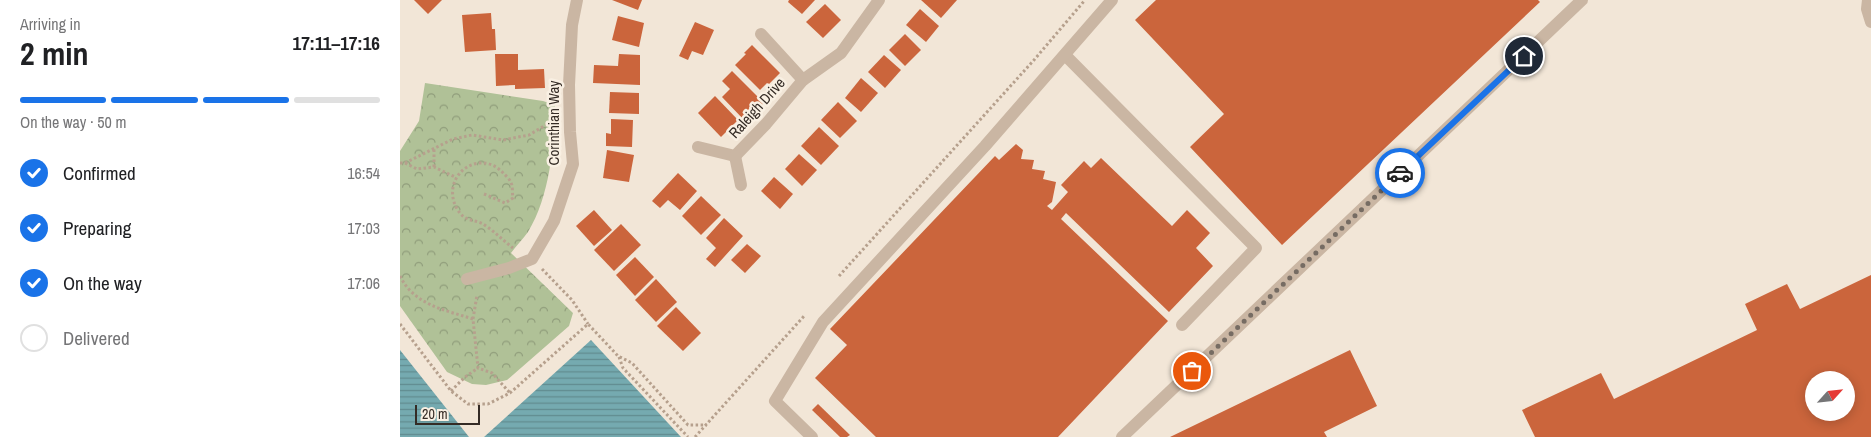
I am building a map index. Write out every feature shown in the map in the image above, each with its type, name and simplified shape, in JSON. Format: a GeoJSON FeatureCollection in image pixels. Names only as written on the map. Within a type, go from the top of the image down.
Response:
{"type":"FeatureCollection","features":[{"type":"Feature","properties":{"kind":"street","name":"Corinthian Way"},"geometry":{"type":"LineString","coordinates":[[532,259],[554,221],[573,164],[569,114],[572,25],[578,0]]}},
{"type":"Feature","properties":{"kind":"street","name":"Raleigh Drive"},"geometry":{"type":"LineString","coordinates":[[735,156],[766,124],[803,80],[841,53],[879,0]]}},
{"type":"Feature","properties":{"kind":"street"},"geometry":{"type":"LineString","coordinates":[[812,437],[776,401],[823,322],[985,146],[1112,0]]}},
{"type":"Feature","properties":{"kind":"street"},"geometry":{"type":"LineString","coordinates":[[1122,437],[1582,0]]}},
{"type":"Feature","properties":{"kind":"street"},"geometry":{"type":"LineString","coordinates":[[1868,0],[1867,9],[1871,22]]}},
{"type":"Feature","properties":{"kind":"street","name":"Raleigh Drive"},"geometry":{"type":"LineString","coordinates":[[761,34],[803,80]]}},
{"type":"Feature","properties":{"kind":"street"},"geometry":{"type":"LineString","coordinates":[[1064,55],[1199,193],[1256,248],[1182,326]]}},
{"type":"Feature","properties":{"kind":"street","name":"Raleigh Drive"},"geometry":{"type":"LineString","coordinates":[[698,147],[735,156]]}},
{"type":"Feature","properties":{"kind":"street","name":"Raleigh Drive"},"geometry":{"type":"LineString","coordinates":[[735,156],[741,185]]}},
{"type":"Feature","properties":{"kind":"street"},"geometry":{"type":"LineString","coordinates":[[473,278],[532,259]]}},
{"type":"Feature","properties":{"kind":"path"},"geometry":{"type":"LineString","coordinates":[[834,282],[898,208],[1034,60],[1084,0]]}},
{"type":"Feature","properties":{"kind":"path"},"geometry":{"type":"LineString","coordinates":[[405,163],[453,139],[472,135],[503,140],[529,135],[551,121],[569,114]]}},
{"type":"Feature","properties":{"kind":"path"},"geometry":{"type":"LineString","coordinates":[[434,147],[434,167]]}},
{"type":"Feature","properties":{"kind":"path"},"geometry":{"type":"LineString","coordinates":[[400,163],[405,163],[417,169],[434,167],[455,177]]}},
{"type":"Feature","properties":{"kind":"path"},"geometry":{"type":"LineString","coordinates":[[484,194],[505,203],[512,198],[512,183],[500,170],[488,163],[475,163],[462,170],[455,177],[452,192],[457,209],[468,220],[484,224],[513,248],[532,259],[572,300],[588,324],[618,356],[632,363],[688,425],[707,425]]}},
{"type":"Feature","properties":{"kind":"path"},"geometry":{"type":"LineString","coordinates":[[400,276],[404,284],[415,296],[432,306],[473,319]]}},
{"type":"Feature","properties":{"kind":"path"},"geometry":{"type":"LineString","coordinates":[[473,278],[473,319],[478,368]]}},
{"type":"Feature","properties":{"kind":"path"},"geometry":{"type":"LineString","coordinates":[[695,437],[808,312]]}},
{"type":"Feature","properties":{"kind":"path"},"geometry":{"type":"LineString","coordinates":[[400,324],[451,391],[468,404],[488,404],[510,393],[588,324]]}},
{"type":"Feature","properties":{"kind":"path"},"geometry":{"type":"LineString","coordinates":[[618,356],[623,368],[688,437]]}},
{"type":"Feature","properties":{"kind":"path"},"geometry":{"type":"LineString","coordinates":[[478,368],[492,373],[510,393]]}},
{"type":"Feature","properties":{"kind":"path"},"geometry":{"type":"LineString","coordinates":[[451,391],[465,377],[478,368]]}},
{"type":"Feature","properties":{"kind":"green space"},"geometry":{"type":"Polygon","coordinates":[[[425,83],[543,101],[555,105],[552,154],[546,187],[528,232],[511,253],[573,313],[569,326],[507,380],[486,385],[472,384],[447,372],[400,306],[400,151],[419,121],[425,83]]]}},
{"type":"Feature","properties":{"kind":"water"},"geometry":{"type":"Polygon","coordinates":[[[591,340],[681,437],[484,437],[591,340]]]}},
{"type":"Feature","properties":{"kind":"water"},"geometry":{"type":"Polygon","coordinates":[[[400,350],[469,437],[400,437],[400,350]]]}},
{"type":"Feature","properties":{"kind":"building"},"geometry":{"type":"Polygon","coordinates":[[[414,0],[442,0],[428,14],[414,0]]]}},
{"type":"Feature","properties":{"kind":"building"},"geometry":{"type":"Polygon","coordinates":[[[612,0],[642,0],[638,10],[612,0]]]}},
{"type":"Feature","properties":{"kind":"building"},"geometry":{"type":"Polygon","coordinates":[[[789,0],[815,0],[802,14],[788,2],[789,0]]]}},
{"type":"Feature","properties":{"kind":"building"},"geometry":{"type":"Polygon","coordinates":[[[921,0],[957,0],[941,18],[921,0]]]}},
{"type":"Feature","properties":{"kind":"building"},"geometry":{"type":"Polygon","coordinates":[[[1156,0],[1538,0],[1540,2],[1282,245],[1190,147],[1224,114],[1135,20],[1156,0]]]}},
{"type":"Feature","properties":{"kind":"building"},"geometry":{"type":"Polygon","coordinates":[[[825,4],[841,20],[823,38],[806,22],[825,4]]]}},
{"type":"Feature","properties":{"kind":"building"},"geometry":{"type":"Polygon","coordinates":[[[920,9],[939,26],[926,42],[906,25],[920,9]]]}},
{"type":"Feature","properties":{"kind":"building"},"geometry":{"type":"Polygon","coordinates":[[[491,13],[492,29],[495,29],[496,50],[465,52],[462,15],[491,13]]]}},
{"type":"Feature","properties":{"kind":"building"},"geometry":{"type":"Polygon","coordinates":[[[618,16],[644,23],[639,47],[612,40],[618,16]]]}},
{"type":"Feature","properties":{"kind":"building"},"geometry":{"type":"Polygon","coordinates":[[[695,22],[714,30],[703,55],[692,51],[688,60],[679,56],[695,22]]]}},
{"type":"Feature","properties":{"kind":"building"},"geometry":{"type":"Polygon","coordinates":[[[905,34],[921,50],[905,66],[889,50],[905,34]]]}},
{"type":"Feature","properties":{"kind":"building"},"geometry":{"type":"Polygon","coordinates":[[[752,45],[780,73],[760,90],[735,65],[752,45]]]}},
{"type":"Feature","properties":{"kind":"building"},"geometry":{"type":"Polygon","coordinates":[[[495,54],[518,54],[518,70],[544,69],[545,88],[515,89],[515,85],[496,86],[495,54]]]}},
{"type":"Feature","properties":{"kind":"building"},"geometry":{"type":"Polygon","coordinates":[[[619,54],[640,55],[640,85],[593,83],[594,65],[618,66],[619,54]]]}},
{"type":"Feature","properties":{"kind":"building"},"geometry":{"type":"Polygon","coordinates":[[[884,55],[901,70],[885,88],[868,72],[884,55]]]}},
{"type":"Feature","properties":{"kind":"building"},"geometry":{"type":"Polygon","coordinates":[[[732,71],[764,103],[745,121],[722,97],[730,89],[722,81],[732,71]]]}},
{"type":"Feature","properties":{"kind":"building"},"geometry":{"type":"Polygon","coordinates":[[[861,78],[878,93],[861,112],[845,98],[861,78]]]}},
{"type":"Feature","properties":{"kind":"building"},"geometry":{"type":"Polygon","coordinates":[[[610,92],[639,93],[639,114],[609,113],[610,92]]]}},
{"type":"Feature","properties":{"kind":"building"},"geometry":{"type":"Polygon","coordinates":[[[715,96],[738,120],[721,137],[698,113],[715,96]]]}},
{"type":"Feature","properties":{"kind":"building"},"geometry":{"type":"Polygon","coordinates":[[[838,102],[857,121],[840,138],[821,120],[838,102]]]}},
{"type":"Feature","properties":{"kind":"building"},"geometry":{"type":"Polygon","coordinates":[[[611,119],[633,120],[632,147],[606,146],[606,133],[611,134],[611,119]]]}},
{"type":"Feature","properties":{"kind":"building"},"geometry":{"type":"Polygon","coordinates":[[[819,127],[839,146],[821,165],[801,146],[819,127]]]}},
{"type":"Feature","properties":{"kind":"building"},"geometry":{"type":"Polygon","coordinates":[[[1016,144],[1023,150],[1021,159],[1034,160],[1032,169],[1045,171],[1043,179],[1056,182],[1052,202],[1047,206],[1052,210],[1068,192],[1061,185],[1084,161],[1091,168],[1101,158],[1172,226],[1187,210],[1210,233],[1196,248],[1213,266],[1169,312],[1066,213],[1061,219],[1168,321],[1058,437],[876,437],[815,378],[847,345],[830,329],[995,156],[999,160],[1016,144]]]}},
{"type":"Feature","properties":{"kind":"building"},"geometry":{"type":"Polygon","coordinates":[[[607,150],[634,155],[629,182],[603,178],[607,150]]]}},
{"type":"Feature","properties":{"kind":"building"},"geometry":{"type":"Polygon","coordinates":[[[799,154],[817,170],[802,186],[785,169],[799,154]]]}},
{"type":"Feature","properties":{"kind":"building"},"geometry":{"type":"Polygon","coordinates":[[[678,173],[697,191],[680,210],[668,200],[660,208],[652,201],[678,173]]]}},
{"type":"Feature","properties":{"kind":"building"},"geometry":{"type":"Polygon","coordinates":[[[774,177],[793,194],[780,209],[761,191],[774,177]]]}},
{"type":"Feature","properties":{"kind":"building"},"geometry":{"type":"Polygon","coordinates":[[[701,196],[721,215],[701,235],[682,216],[701,196]]]}},
{"type":"Feature","properties":{"kind":"building"},"geometry":{"type":"Polygon","coordinates":[[[594,210],[612,230],[594,246],[576,226],[594,210]]]}},
{"type":"Feature","properties":{"kind":"building"},"geometry":{"type":"Polygon","coordinates":[[[724,218],[743,236],[715,267],[706,259],[716,248],[706,238],[724,218]]]}},
{"type":"Feature","properties":{"kind":"building"},"geometry":{"type":"Polygon","coordinates":[[[621,224],[641,245],[614,271],[594,250],[621,224]]]}},
{"type":"Feature","properties":{"kind":"building"},"geometry":{"type":"Polygon","coordinates":[[[747,244],[761,256],[745,273],[731,260],[747,244]]]}},
{"type":"Feature","properties":{"kind":"building"},"geometry":{"type":"Polygon","coordinates":[[[635,257],[654,277],[635,296],[616,275],[635,257]]]}},
{"type":"Feature","properties":{"kind":"building"},"geometry":{"type":"Polygon","coordinates":[[[1871,275],[1871,437],[1535,437],[1522,410],[1601,373],[1614,399],[1757,330],[1745,304],[1787,284],[1800,309],[1871,275]]]}},
{"type":"Feature","properties":{"kind":"building"},"geometry":{"type":"Polygon","coordinates":[[[656,279],[677,302],[656,322],[635,300],[656,279]]]}},
{"type":"Feature","properties":{"kind":"building"},"geometry":{"type":"Polygon","coordinates":[[[676,307],[701,333],[683,351],[657,326],[676,307]]]}},
{"type":"Feature","properties":{"kind":"building"},"geometry":{"type":"Polygon","coordinates":[[[1350,350],[1377,406],[1324,432],[1327,437],[1170,437],[1350,350]]]}},
{"type":"Feature","properties":{"kind":"building"},"geometry":{"type":"Polygon","coordinates":[[[818,404],[850,435],[840,437],[812,410],[818,404]]]}},
{"type":"Feature","properties":{"kind":"way so far"},"geometry":{"type":"LineString","coordinates":[[1192,371],[1400,173]]}},
{"type":"Feature","properties":{"kind":"route"},"geometry":{"type":"LineString","coordinates":[[1400,173],[1524,56]]}}]}
